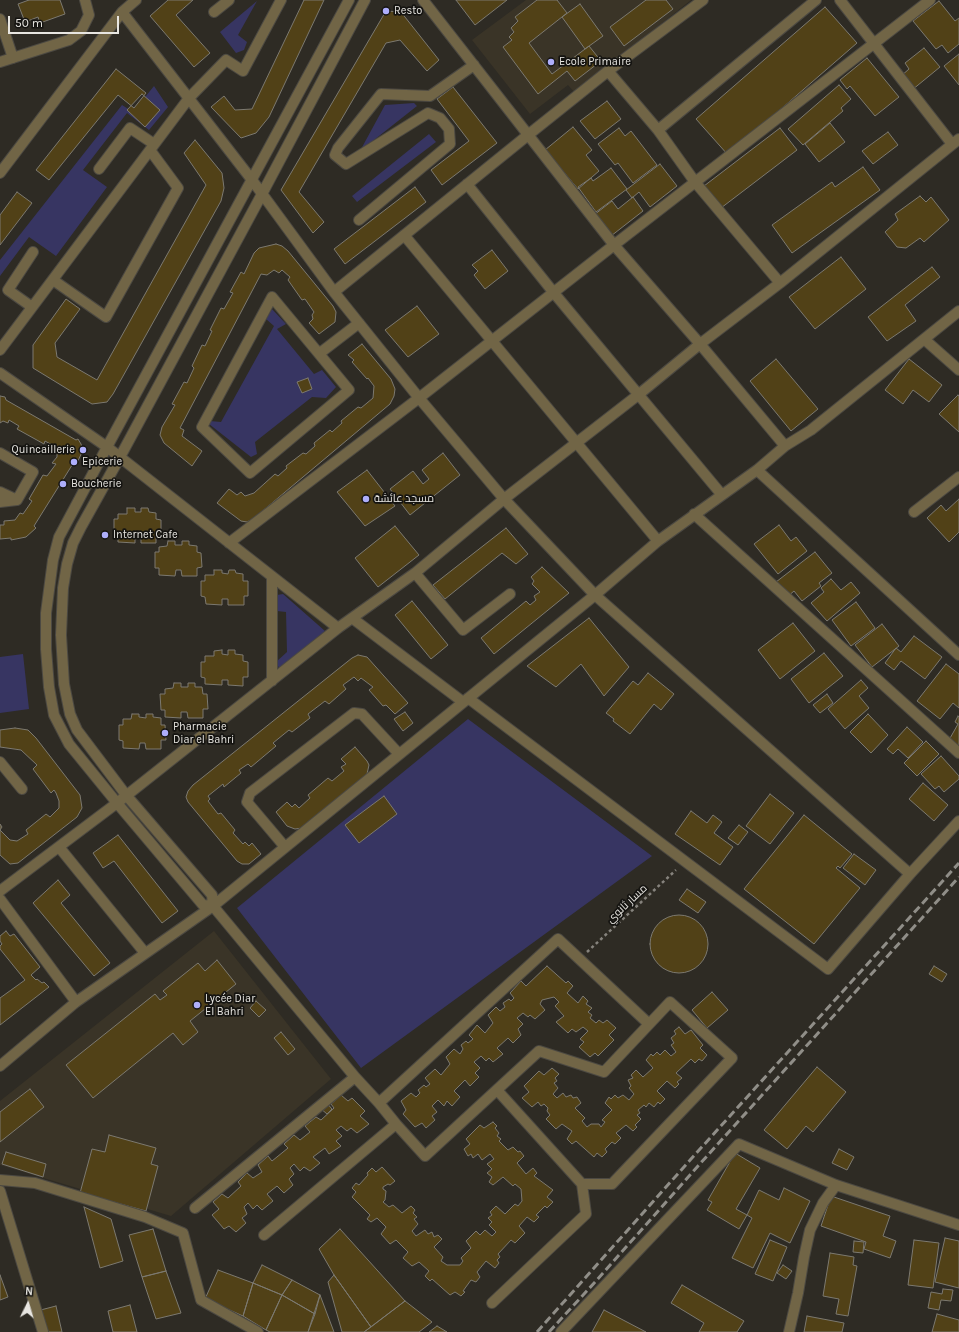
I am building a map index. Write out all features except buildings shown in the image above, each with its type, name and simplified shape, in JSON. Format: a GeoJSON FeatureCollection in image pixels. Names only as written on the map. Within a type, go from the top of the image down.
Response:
{"type":"FeatureCollection","features":[{"type":"Feature","properties":{"kind":"street"},"geometry":{"type":"LineString","coordinates":[[0,62],[69,40],[81,30],[89,15],[85,0]]}},
{"type":"Feature","properties":{"kind":"street"},"geometry":{"type":"LineString","coordinates":[[0,173],[122,12],[136,0]]}},
{"type":"Feature","properties":{"kind":"street"},"geometry":{"type":"LineString","coordinates":[[214,12],[229,0]]}},
{"type":"Feature","properties":{"kind":"street"},"geometry":{"type":"LineString","coordinates":[[0,350],[189,98],[226,60],[243,71],[281,0]]}},
{"type":"Feature","properties":{"kind":"street"},"geometry":{"type":"LineString","coordinates":[[213,906],[203,905],[117,803],[69,744],[54,715],[49,687],[46,649],[46,613],[49,586],[53,560],[60,537],[107,447],[349,0]]}},
{"type":"Feature","properties":{"kind":"street"},"geometry":{"type":"LineString","coordinates":[[365,0],[73,543],[67,564],[63,588],[60,635],[64,684],[70,714],[77,730],[126,796],[212,895],[213,906],[354,1077],[379,1103],[425,1156],[539,1051],[604,1072],[670,1002],[732,1058],[612,1184],[582,1184]]}},
{"type":"Feature","properties":{"kind":"street"},"geometry":{"type":"LineString","coordinates":[[423,0],[614,245],[786,446]]}},
{"type":"Feature","properties":{"kind":"street"},"geometry":{"type":"LineString","coordinates":[[334,292],[528,134],[608,71],[703,0]]}},
{"type":"Feature","properties":{"kind":"street"},"geometry":{"type":"LineString","coordinates":[[658,130],[816,0]]}},
{"type":"Feature","properties":{"kind":"street"},"geometry":{"type":"LineString","coordinates":[[0,891],[126,796],[338,628],[415,572],[700,344],[780,283],[956,141],[840,0]]}},
{"type":"Feature","properties":{"kind":"street"},"geometry":{"type":"LineString","coordinates":[[229,543],[419,398],[874,42],[930,0]]}},
{"type":"Feature","properties":{"kind":"street"},"geometry":{"type":"LineString","coordinates":[[122,12],[252,180],[334,292],[419,398],[504,500],[595,596],[910,874]]}},
{"type":"Feature","properties":{"kind":"street"},"geometry":{"type":"LineString","coordinates":[[0,19],[13,58]]}},
{"type":"Feature","properties":{"kind":"street"},"geometry":{"type":"LineString","coordinates":[[359,220],[450,144],[449,129],[440,118],[428,114],[346,164],[335,155],[338,148],[381,94],[430,96],[474,65]]}},
{"type":"Feature","properties":{"kind":"street"},"geometry":{"type":"LineString","coordinates":[[608,71],[658,130],[695,182],[780,283]]}},
{"type":"Feature","properties":{"kind":"street"},"geometry":{"type":"LineString","coordinates":[[428,114],[430,96]]}},
{"type":"Feature","properties":{"kind":"street"},"geometry":{"type":"LineString","coordinates":[[52,280],[106,317],[178,188],[152,147],[130,128],[99,169]]}},
{"type":"Feature","properties":{"kind":"street"},"geometry":{"type":"LineString","coordinates":[[467,184],[554,293],[722,495]]}},
{"type":"Feature","properties":{"kind":"street"},"geometry":{"type":"LineString","coordinates":[[404,235],[658,541]]}},
{"type":"Feature","properties":{"kind":"street"},"geometry":{"type":"LineString","coordinates":[[32,307],[8,290],[33,252]]}},
{"type":"Feature","properties":{"kind":"street"},"geometry":{"type":"LineString","coordinates":[[272,297],[320,353],[349,390],[250,473],[202,427],[272,297]]}},
{"type":"Feature","properties":{"kind":"street"},"geometry":{"type":"LineString","coordinates":[[0,1066],[76,1002],[213,906],[595,596],[658,541],[757,470],[786,446],[811,430],[959,311]]}},
{"type":"Feature","properties":{"kind":"street"},"geometry":{"type":"LineString","coordinates":[[320,353],[359,323]]}},
{"type":"Feature","properties":{"kind":"street"},"geometry":{"type":"LineString","coordinates":[[924,339],[959,370]]}},
{"type":"Feature","properties":{"kind":"street"},"geometry":{"type":"LineString","coordinates":[[0,373],[107,447],[338,628]]}},
{"type":"Feature","properties":{"kind":"street"},"geometry":{"type":"LineString","coordinates":[[0,453],[33,472],[17,500]]}},
{"type":"Feature","properties":{"kind":"street"},"geometry":{"type":"LineString","coordinates":[[757,470],[959,655]]}},
{"type":"Feature","properties":{"kind":"street"},"geometry":{"type":"LineString","coordinates":[[914,512],[959,477]]}},
{"type":"Feature","properties":{"kind":"street"},"geometry":{"type":"LineString","coordinates":[[0,492],[17,500]]}},
{"type":"Feature","properties":{"kind":"street"},"geometry":{"type":"LineString","coordinates":[[0,502],[17,500]]}},
{"type":"Feature","properties":{"kind":"street"},"geometry":{"type":"LineString","coordinates":[[694,514],[959,753]]}},
{"type":"Feature","properties":{"kind":"street"},"geometry":{"type":"LineString","coordinates":[[415,572],[463,630],[510,594]]}},
{"type":"Feature","properties":{"kind":"street"},"geometry":{"type":"LineString","coordinates":[[272,577],[272,681]]}},
{"type":"Feature","properties":{"kind":"street"},"geometry":{"type":"LineString","coordinates":[[352,618],[685,861],[828,969],[910,874],[959,821]]}},
{"type":"Feature","properties":{"kind":"street"},"geometry":{"type":"LineString","coordinates":[[285,847],[247,802],[250,794],[354,713],[362,714],[399,754]]}},
{"type":"Feature","properties":{"kind":"street"},"geometry":{"type":"LineString","coordinates":[[0,762],[22,789]]}},
{"type":"Feature","properties":{"kind":"street"},"geometry":{"type":"LineString","coordinates":[[59,847],[145,954]]}},
{"type":"Feature","properties":{"kind":"street"},"geometry":{"type":"LineString","coordinates":[[0,899],[76,1002]]}},
{"type":"Feature","properties":{"kind":"street"},"geometry":{"type":"LineString","coordinates":[[379,1103],[558,939],[649,1024]]}},
{"type":"Feature","properties":{"kind":"street"},"geometry":{"type":"LineString","coordinates":[[195,1208],[354,1077]]}},
{"type":"Feature","properties":{"kind":"street"},"geometry":{"type":"LineString","coordinates":[[492,1303],[586,1214],[582,1184],[497,1090]]}},
{"type":"Feature","properties":{"kind":"street"},"geometry":{"type":"LineString","coordinates":[[264,1235],[396,1124]]}},
{"type":"Feature","properties":{"kind":"street"},"geometry":{"type":"LineString","coordinates":[[560,1332],[739,1144],[836,1185],[959,1224]]}},
{"type":"Feature","properties":{"kind":"street"},"geometry":{"type":"LineString","coordinates":[[0,1180],[35,1183],[145,1217],[183,1233],[201,1300],[258,1332]]}},
{"type":"Feature","properties":{"kind":"street"},"geometry":{"type":"LineString","coordinates":[[789,1332],[810,1230],[823,1203],[836,1185]]}},
{"type":"Feature","properties":{"kind":"street"},"geometry":{"type":"LineString","coordinates":[[0,1191],[42,1332]]}},
{"type":"Feature","properties":{"kind":"path","name":"مسار ثانوي"},"geometry":{"type":"LineString","coordinates":[[579,959],[685,861]]}},
{"type":"Feature","properties":{"kind":"shaded area","name":"Ecole Primaire"},"geometry":{"type":"Polygon","coordinates":[[[526,0],[691,0],[575,93],[568,85],[530,114],[472,40],[526,0]]]}},
{"type":"Feature","properties":{"kind":"shaded area"},"geometry":{"type":"Polygon","coordinates":[[[257,1],[238,35],[247,42],[244,50],[236,53],[220,32],[257,1]]]}},
{"type":"Feature","properties":{"kind":"shaded area"},"geometry":{"type":"Polygon","coordinates":[[[154,86],[168,107],[149,130],[127,113],[83,170],[107,187],[56,256],[29,237],[0,276],[0,260],[122,105],[133,112],[154,86]]]}},
{"type":"Feature","properties":{"kind":"shaded area"},"geometry":{"type":"Polygon","coordinates":[[[414,103],[417,106],[360,151],[385,105],[414,103]]]}},
{"type":"Feature","properties":{"kind":"shaded area"},"geometry":{"type":"Polygon","coordinates":[[[429,134],[436,142],[357,202],[352,196],[429,134]]]}},
{"type":"Feature","properties":{"kind":"shaded area"},"geometry":{"type":"Polygon","coordinates":[[[272,309],[286,324],[277,329],[314,374],[322,370],[336,387],[326,398],[312,397],[255,442],[257,454],[251,457],[209,424],[210,421],[221,422],[274,326],[266,319],[272,309]]]}},
{"type":"Feature","properties":{"kind":"shaded area"},"geometry":{"type":"Polygon","coordinates":[[[283,594],[325,631],[280,670],[276,662],[287,652],[286,612],[277,611],[277,595],[283,594]]]}},
{"type":"Feature","properties":{"kind":"shaded area"},"geometry":{"type":"Polygon","coordinates":[[[23,654],[29,709],[0,713],[0,657],[23,654]]]}},
{"type":"Feature","properties":{"kind":"shaded area"},"geometry":{"type":"Polygon","coordinates":[[[468,719],[652,856],[361,1068],[237,908],[468,719]]]}},
{"type":"Feature","properties":{"kind":"shaded area","name":"Lycée Diar El Bahri"},"geometry":{"type":"Polygon","coordinates":[[[214,931],[331,1079],[171,1216],[0,1165],[0,1101],[214,931]]]}},
{"type":"Feature","properties":{"kind":"railway"},"geometry":{"type":"LineString","coordinates":[[537,1332],[691,1159],[959,863]]}},
{"type":"Feature","properties":{"kind":"railway"},"geometry":{"type":"LineString","coordinates":[[549,1332],[959,877]]}},
{"type":"Feature","properties":{"kind":"place","name":"Resto"},"geometry":{"type":"Point","coordinates":[386,11]}},
{"type":"Feature","properties":{"kind":"place","name":"Ecole Primaire"},"geometry":{"type":"Point","coordinates":[551,62]}},
{"type":"Feature","properties":{"kind":"place","name":"Quincaillerie"},"geometry":{"type":"Point","coordinates":[83,450]}},
{"type":"Feature","properties":{"kind":"place","name":"Epicerie"},"geometry":{"type":"Point","coordinates":[74,462]}},
{"type":"Feature","properties":{"kind":"place","name":"Boucherie"},"geometry":{"type":"Point","coordinates":[63,484]}},
{"type":"Feature","properties":{"kind":"place","name":"مسجد عائشة"},"geometry":{"type":"Point","coordinates":[366,499]}},
{"type":"Feature","properties":{"kind":"place","name":"Internet Cafe"},"geometry":{"type":"Point","coordinates":[105,535]}},
{"type":"Feature","properties":{"kind":"place","name":"Pharmacie Diar el Bahri"},"geometry":{"type":"Point","coordinates":[165,733]}},
{"type":"Feature","properties":{"kind":"place","name":"Lycée Diar El Bahri"},"geometry":{"type":"Point","coordinates":[197,1005]}}]}
